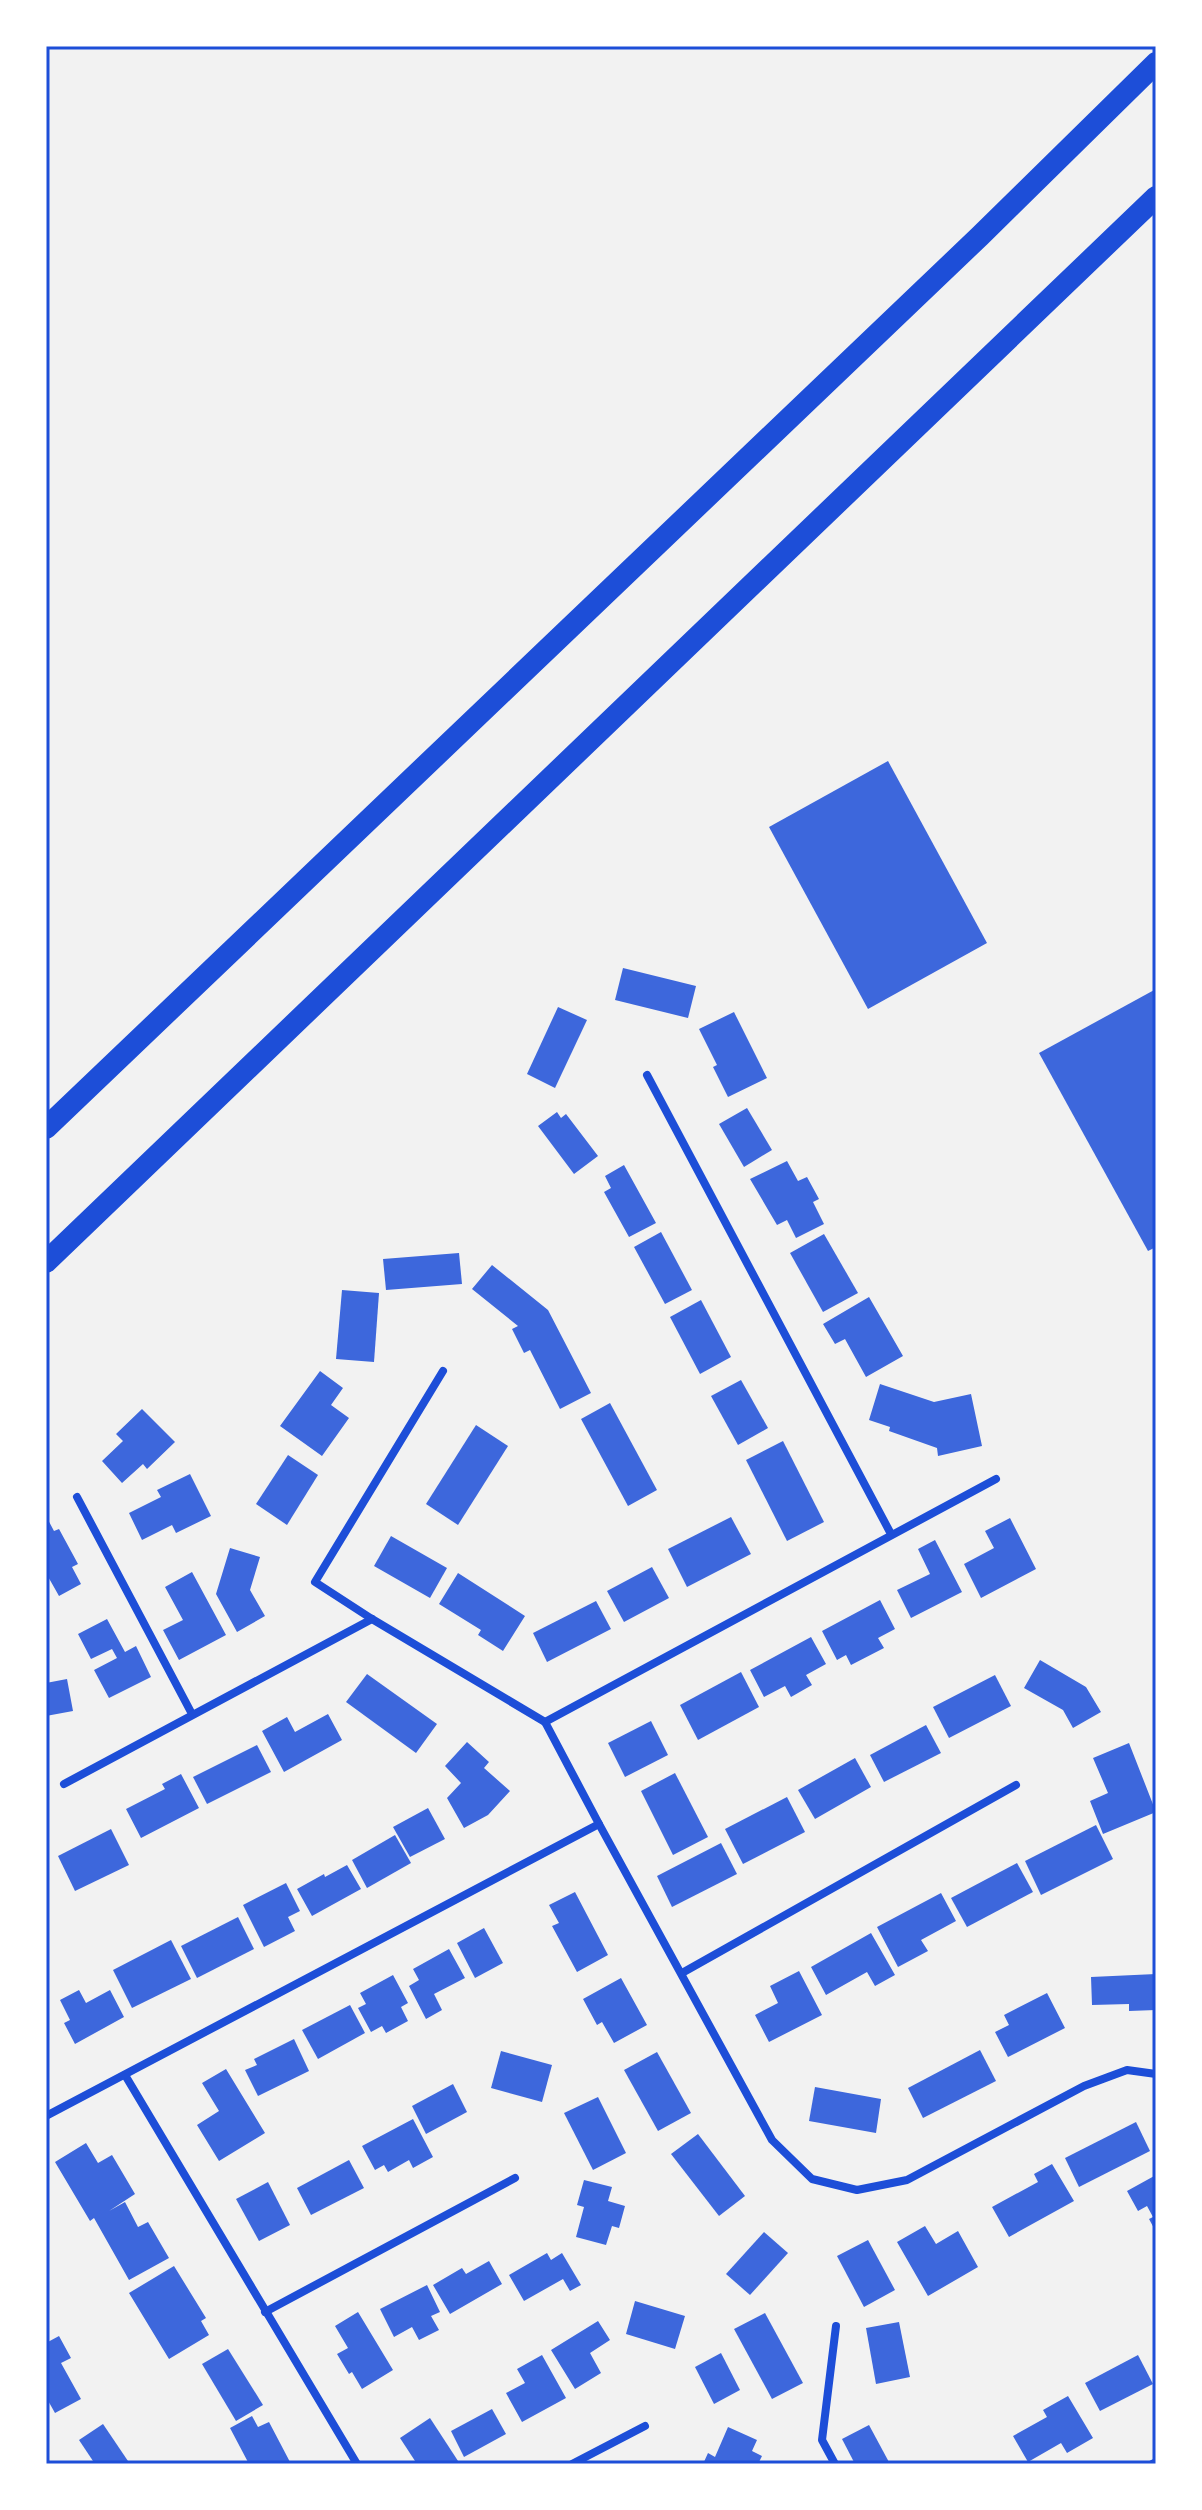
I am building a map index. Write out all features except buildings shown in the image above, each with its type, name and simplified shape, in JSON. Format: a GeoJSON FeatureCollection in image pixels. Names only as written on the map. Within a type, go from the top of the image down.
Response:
{"type":"FeatureCollection","features":[{"type":"Feature","properties":{"kind":"highway"},"geometry":{"type":"LineString","coordinates":[[46,1128],[980,236],[1156,63]]}},
{"type":"Feature","properties":{"kind":"highway"},"geometry":{"type":"LineString","coordinates":[[46,1262],[1156,197]]}},
{"type":"Feature","properties":{"kind":"street"},"geometry":{"type":"LineString","coordinates":[[647,1075],[891,1534]]}},
{"type":"Feature","properties":{"kind":"street"},"geometry":{"type":"LineString","coordinates":[[443,1371],[315,1582],[545,1722],[772,2140],[812,2179],[857,2190],[907,2180],[1084,2086],[1127,2070],[1156,2074]]}},
{"type":"Feature","properties":{"kind":"street"},"geometry":{"type":"LineString","coordinates":[[545,1722],[996,1479]]}},
{"type":"Feature","properties":{"kind":"street"},"geometry":{"type":"LineString","coordinates":[[77,1497],[192,1714]]}},
{"type":"Feature","properties":{"kind":"street"},"geometry":{"type":"LineString","coordinates":[[64,1784],[372,1619]]}},
{"type":"Feature","properties":{"kind":"street"},"geometry":{"type":"LineString","coordinates":[[682,1973],[1016,1785]]}},
{"type":"Feature","properties":{"kind":"street"},"geometry":{"type":"LineString","coordinates":[[46,2116],[599,1824]]}},
{"type":"Feature","properties":{"kind":"street"},"geometry":{"type":"LineString","coordinates":[[125,2075],[357,2464]]}},
{"type":"Feature","properties":{"kind":"street"},"geometry":{"type":"LineString","coordinates":[[265,2312],[515,2178]]}},
{"type":"Feature","properties":{"kind":"street"},"geometry":{"type":"LineString","coordinates":[[835,2464],[822,2440],[836,2326]]}},
{"type":"Feature","properties":{"kind":"street"},"geometry":{"type":"LineString","coordinates":[[572,2464],[645,2426]]}}]}
